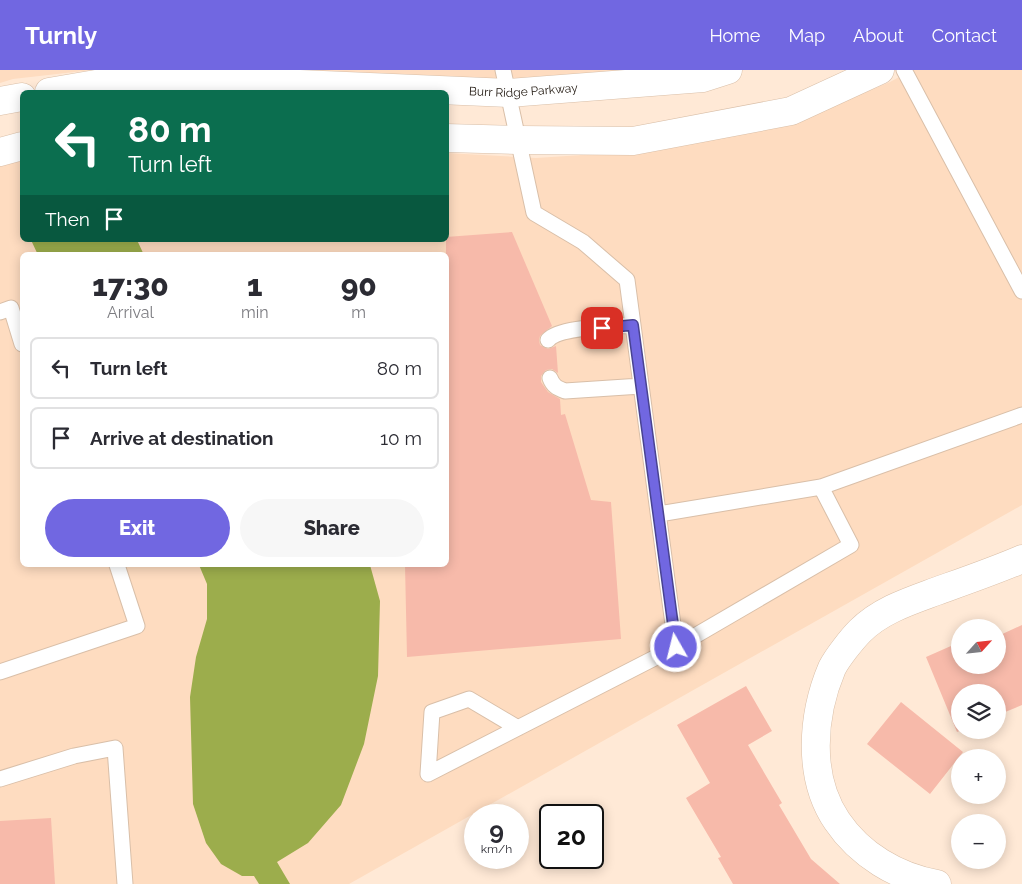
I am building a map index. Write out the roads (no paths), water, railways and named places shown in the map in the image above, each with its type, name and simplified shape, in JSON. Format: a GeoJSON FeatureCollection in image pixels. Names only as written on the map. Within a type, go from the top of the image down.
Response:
{"type":"FeatureCollection","features":[{"type":"Feature","properties":{"kind":"street","name":"Burr Ridge Parkway"},"geometry":{"type":"LineString","coordinates":[[61,90],[137,77],[506,82],[703,78],[728,70]]}},
{"type":"Feature","properties":{"kind":"street"},"geometry":{"type":"LineString","coordinates":[[449,138],[633,141],[791,110],[880,70]]}},
{"type":"Feature","properties":{"kind":"street"},"geometry":{"type":"LineString","coordinates":[[0,101],[20,97]]}},
{"type":"Feature","properties":{"kind":"street"},"geometry":{"type":"LineString","coordinates":[[0,152],[20,147]]}},
{"type":"Feature","properties":{"kind":"street"},"geometry":{"type":"LineString","coordinates":[[937,884],[905,876],[883,864],[861,849],[837,820],[822,789],[815,746],[819,706],[833,666],[860,631],[892,607],[1022,559]]}},
{"type":"Feature","properties":{"kind":"lane"},"geometry":{"type":"LineString","coordinates":[[904,70],[1022,291]]}},
{"type":"Feature","properties":{"kind":"lane"},"geometry":{"type":"LineString","coordinates":[[506,82],[534,213],[583,242],[627,280],[676,647]]}},
{"type":"Feature","properties":{"kind":"lane"},"geometry":{"type":"LineString","coordinates":[[0,312],[11,308],[20,337]]}},
{"type":"Feature","properties":{"kind":"lane"},"geometry":{"type":"LineString","coordinates":[[548,340],[557,334],[570,330],[633,325]]}},
{"type":"Feature","properties":{"kind":"lane"},"geometry":{"type":"LineString","coordinates":[[550,378],[556,388],[565,391],[641,386]]}},
{"type":"Feature","properties":{"kind":"lane"},"geometry":{"type":"LineString","coordinates":[[659,514],[821,487],[1022,415]]}},
{"type":"Feature","properties":{"kind":"lane"},"geometry":{"type":"LineString","coordinates":[[518,728],[469,699],[432,712],[428,774],[518,728],[676,647],[851,545],[821,487]]}},
{"type":"Feature","properties":{"kind":"lane"},"geometry":{"type":"LineString","coordinates":[[0,672],[138,626],[118,567]]}},
{"type":"Feature","properties":{"kind":"lane"},"geometry":{"type":"LineString","coordinates":[[0,779],[74,756],[115,748],[125,884]]}}]}
